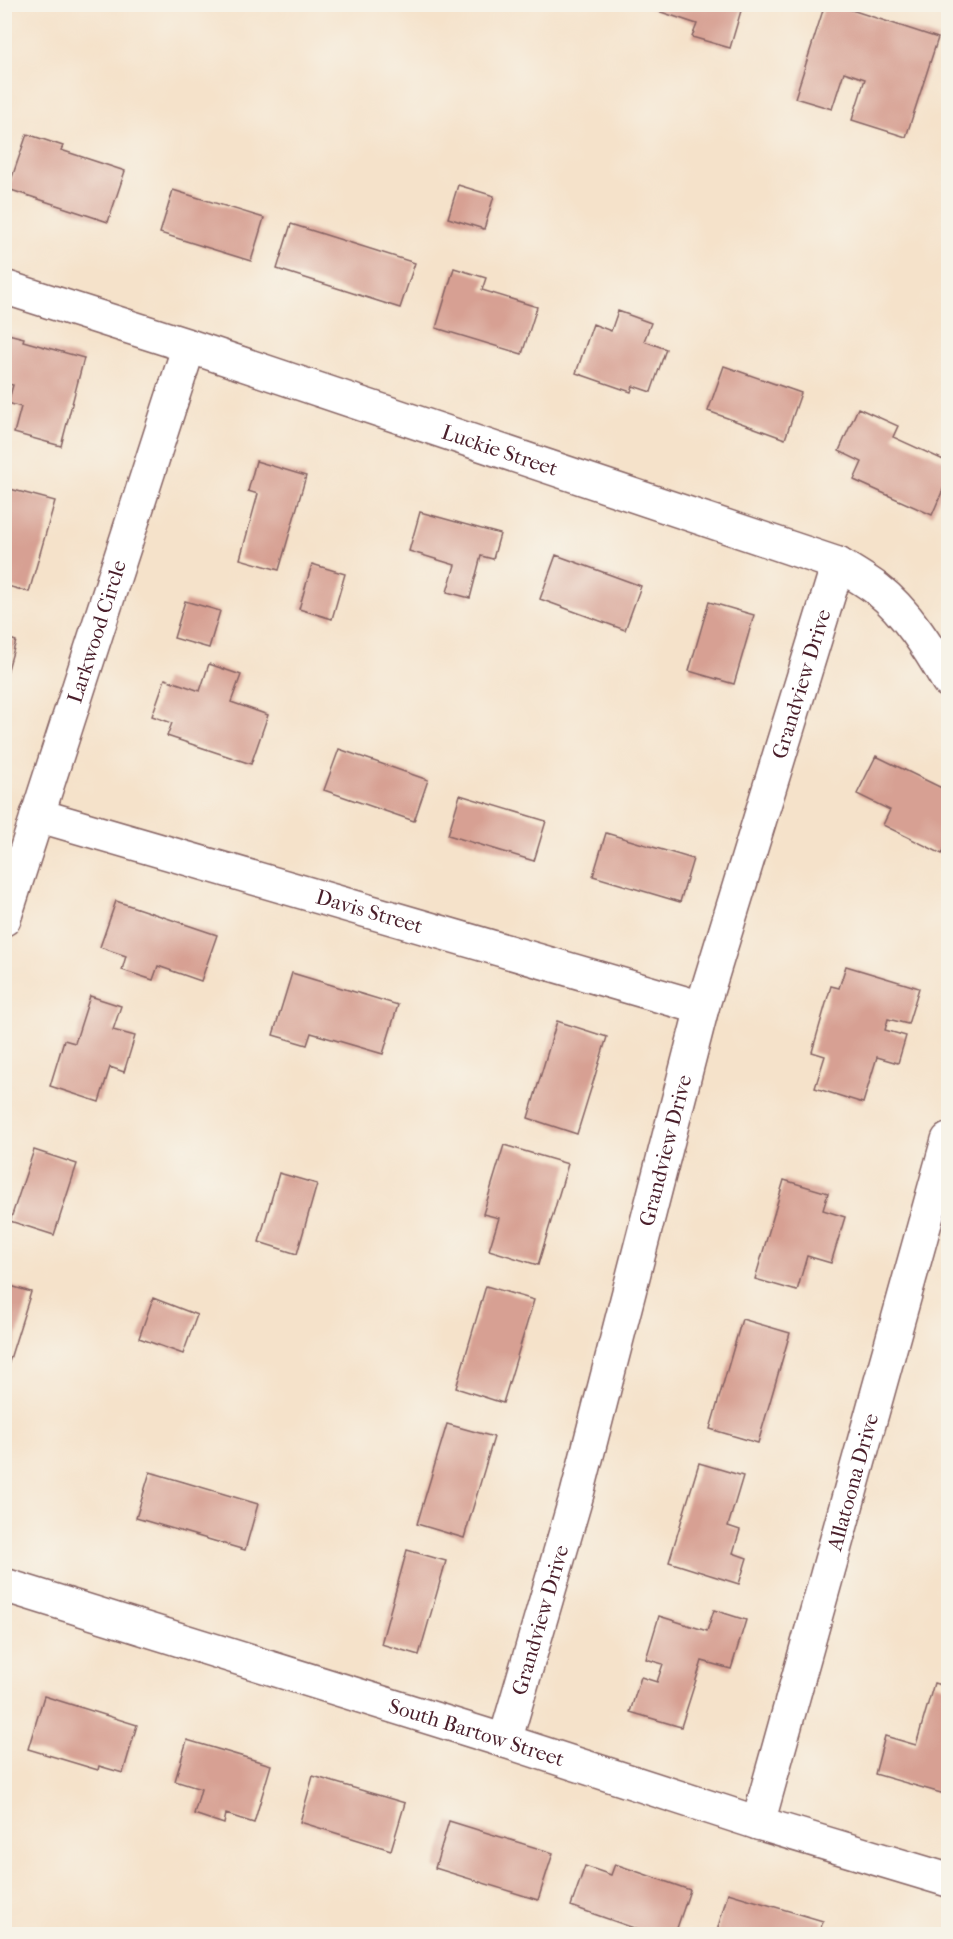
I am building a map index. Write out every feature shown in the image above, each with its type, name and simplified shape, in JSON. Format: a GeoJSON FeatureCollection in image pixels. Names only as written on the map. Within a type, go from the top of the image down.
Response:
{"type":"FeatureCollection","features":[{"type":"Feature","properties":{"kind":"street","name":"Luckie Street"},"geometry":{"type":"LineString","coordinates":[[4,287],[189,346],[838,564],[878,590],[906,618],[928,647],[948,681]]}},
{"type":"Feature","properties":{"kind":"street","name":"Larkwood Circle"},"geometry":{"type":"LineString","coordinates":[[4,919],[189,346]]}},
{"type":"Feature","properties":{"kind":"street","name":"Grandview Drive"},"geometry":{"type":"LineString","coordinates":[[505,1741],[577,1494],[702,1008],[838,564]]}},
{"type":"Feature","properties":{"kind":"street","name":"Davis Street"},"geometry":{"type":"LineString","coordinates":[[37,815],[702,1008]]}},
{"type":"Feature","properties":{"kind":"street","name":"Allatoona Drive"},"geometry":{"type":"LineString","coordinates":[[758,1823],[948,1140]]}},
{"type":"Feature","properties":{"kind":"street","name":"South Bartow Street"},"geometry":{"type":"LineString","coordinates":[[4,1585],[505,1741],[758,1823],[948,1880]]}},
{"type":"Feature","properties":{"kind":"building"},"geometry":{"type":"Polygon","coordinates":[[[637,4],[743,4],[730,48],[692,37],[697,24],[637,4]]]}},
{"type":"Feature","properties":{"kind":"building"},"geometry":{"type":"Polygon","coordinates":[[[825,4],[833,4],[938,38],[906,137],[852,120],[865,79],[844,72],[832,109],[795,98],[825,4]]]}},
{"type":"Feature","properties":{"kind":"building"},"geometry":{"type":"Polygon","coordinates":[[[27,134],[63,146],[61,150],[125,171],[108,222],[8,189],[27,134]]]}},
{"type":"Feature","properties":{"kind":"building"},"geometry":{"type":"Polygon","coordinates":[[[458,185],[494,196],[484,229],[448,218],[458,185]]]}},
{"type":"Feature","properties":{"kind":"building"},"geometry":{"type":"Polygon","coordinates":[[[173,190],[264,218],[251,261],[160,233],[173,190]]]}},
{"type":"Feature","properties":{"kind":"building"},"geometry":{"type":"Polygon","coordinates":[[[291,224],[415,263],[400,308],[277,269],[291,224]]]}},
{"type":"Feature","properties":{"kind":"building"},"geometry":{"type":"Polygon","coordinates":[[[454,268],[486,278],[482,290],[537,307],[522,354],[436,328],[454,268]]]}},
{"type":"Feature","properties":{"kind":"building"},"geometry":{"type":"Polygon","coordinates":[[[618,311],[651,323],[644,341],[666,349],[651,392],[633,386],[631,392],[576,373],[593,324],[611,331],[618,311]]]}},
{"type":"Feature","properties":{"kind":"building"},"geometry":{"type":"Polygon","coordinates":[[[4,333],[24,338],[23,341],[84,358],[61,446],[14,433],[21,407],[8,403],[13,385],[4,383],[4,333]]]}},
{"type":"Feature","properties":{"kind":"building"},"geometry":{"type":"Polygon","coordinates":[[[724,366],[801,393],[785,439],[708,411],[724,366]]]}},
{"type":"Feature","properties":{"kind":"building"},"geometry":{"type":"Polygon","coordinates":[[[858,408],[898,426],[893,437],[948,462],[948,478],[932,515],[854,480],[862,462],[839,451],[858,408]]]}},
{"type":"Feature","properties":{"kind":"building"},"geometry":{"type":"Polygon","coordinates":[[[256,461],[306,476],[279,570],[240,559],[258,494],[248,491],[256,461]]]}},
{"type":"Feature","properties":{"kind":"building"},"geometry":{"type":"Polygon","coordinates":[[[10,489],[55,501],[29,592],[4,585],[4,507],[10,489]]]}},
{"type":"Feature","properties":{"kind":"building"},"geometry":{"type":"Polygon","coordinates":[[[420,512],[500,534],[493,559],[481,556],[470,598],[447,592],[455,565],[409,551],[420,512]]]}},
{"type":"Feature","properties":{"kind":"building"},"geometry":{"type":"Polygon","coordinates":[[[556,555],[641,586],[625,630],[540,599],[556,555]]]}},
{"type":"Feature","properties":{"kind":"building"},"geometry":{"type":"Polygon","coordinates":[[[312,564],[345,574],[332,619],[299,609],[312,564]]]}},
{"type":"Feature","properties":{"kind":"building"},"geometry":{"type":"Polygon","coordinates":[[[185,601],[220,611],[209,648],[174,638],[185,601]]]}},
{"type":"Feature","properties":{"kind":"building"},"geometry":{"type":"Polygon","coordinates":[[[709,602],[754,615],[734,684],[689,671],[709,602]]]}},
{"type":"Feature","properties":{"kind":"building"},"geometry":{"type":"Polygon","coordinates":[[[4,637],[16,641],[5,680],[4,680],[4,637]]]}},
{"type":"Feature","properties":{"kind":"building"},"geometry":{"type":"Polygon","coordinates":[[[209,664],[241,675],[231,702],[268,715],[251,764],[167,736],[172,723],[152,716],[165,679],[200,691],[209,664]]]}},
{"type":"Feature","properties":{"kind":"building"},"geometry":{"type":"Polygon","coordinates":[[[339,749],[428,780],[414,821],[324,790],[339,749]]]}},
{"type":"Feature","properties":{"kind":"building"},"geometry":{"type":"Polygon","coordinates":[[[876,756],[948,791],[948,841],[942,854],[883,825],[890,810],[857,794],[876,756]]]}},
{"type":"Feature","properties":{"kind":"building"},"geometry":{"type":"Polygon","coordinates":[[[460,795],[546,821],[534,861],[448,835],[460,795]]]}},
{"type":"Feature","properties":{"kind":"building"},"geometry":{"type":"Polygon","coordinates":[[[606,833],[693,859],[680,902],[593,876],[606,833]]]}},
{"type":"Feature","properties":{"kind":"building"},"geometry":{"type":"Polygon","coordinates":[[[116,901],[217,935],[201,981],[158,966],[153,980],[122,970],[126,956],[100,947],[116,901]]]}},
{"type":"Feature","properties":{"kind":"building"},"geometry":{"type":"Polygon","coordinates":[[[846,966],[919,988],[908,1024],[888,1019],[885,1030],[906,1036],[898,1063],[877,1057],[863,1103],[815,1088],[825,1056],[812,1052],[831,986],[839,988],[846,966]]]}},
{"type":"Feature","properties":{"kind":"building"},"geometry":{"type":"Polygon","coordinates":[[[292,973],[398,1005],[383,1054],[311,1033],[307,1045],[273,1035],[292,973]]]}},
{"type":"Feature","properties":{"kind":"building"},"geometry":{"type":"Polygon","coordinates":[[[90,996],[121,1006],[113,1030],[135,1036],[124,1072],[110,1067],[99,1102],[50,1086],[64,1040],[75,1043],[90,996]]]}},
{"type":"Feature","properties":{"kind":"building"},"geometry":{"type":"Polygon","coordinates":[[[557,1021],[607,1037],[577,1134],[528,1118],[557,1021]]]}},
{"type":"Feature","properties":{"kind":"building"},"geometry":{"type":"Polygon","coordinates":[[[504,1145],[568,1164],[538,1265],[489,1250],[499,1218],[483,1214],[504,1145]]]}},
{"type":"Feature","properties":{"kind":"building"},"geometry":{"type":"Polygon","coordinates":[[[34,1150],[77,1164],[54,1235],[10,1221],[34,1150]]]}},
{"type":"Feature","properties":{"kind":"building"},"geometry":{"type":"Polygon","coordinates":[[[279,1173],[317,1184],[297,1254],[259,1242],[279,1173]]]}},
{"type":"Feature","properties":{"kind":"building"},"geometry":{"type":"Polygon","coordinates":[[[784,1180],[828,1193],[823,1210],[845,1217],[831,1263],[807,1256],[797,1291],[755,1279],[784,1180]]]}},
{"type":"Feature","properties":{"kind":"building"},"geometry":{"type":"Polygon","coordinates":[[[4,1284],[31,1292],[5,1375],[4,1375],[4,1284]]]}},
{"type":"Feature","properties":{"kind":"building"},"geometry":{"type":"Polygon","coordinates":[[[486,1286],[534,1300],[503,1403],[456,1388],[486,1286]]]}},
{"type":"Feature","properties":{"kind":"building"},"geometry":{"type":"Polygon","coordinates":[[[153,1298],[197,1315],[183,1354],[139,1338],[153,1298]]]}},
{"type":"Feature","properties":{"kind":"building"},"geometry":{"type":"Polygon","coordinates":[[[742,1319],[790,1333],[758,1443],[710,1429],[742,1319]]]}},
{"type":"Feature","properties":{"kind":"building"},"geometry":{"type":"Polygon","coordinates":[[[447,1424],[494,1437],[464,1538],[417,1524],[447,1424]]]}},
{"type":"Feature","properties":{"kind":"building"},"geometry":{"type":"Polygon","coordinates":[[[699,1463],[743,1476],[728,1526],[740,1530],[733,1553],[747,1558],[739,1584],[669,1562],[699,1463]]]}},
{"type":"Feature","properties":{"kind":"building"},"geometry":{"type":"Polygon","coordinates":[[[150,1472],[258,1504],[245,1550],[136,1518],[150,1472]]]}},
{"type":"Feature","properties":{"kind":"building"},"geometry":{"type":"Polygon","coordinates":[[[407,1550],[446,1561],[419,1655],[381,1644],[407,1550]]]}},
{"type":"Feature","properties":{"kind":"building"},"geometry":{"type":"Polygon","coordinates":[[[714,1610],[746,1620],[731,1669],[702,1661],[681,1727],[630,1712],[641,1677],[657,1682],[663,1664],[646,1659],[659,1616],[707,1631],[714,1610]]]}},
{"type":"Feature","properties":{"kind":"building"},"geometry":{"type":"Polygon","coordinates":[[[934,1683],[948,1687],[948,1795],[875,1774],[885,1736],[916,1745],[934,1683]]]}},
{"type":"Feature","properties":{"kind":"building"},"geometry":{"type":"Polygon","coordinates":[[[44,1696],[137,1725],[123,1773],[99,1766],[98,1770],[28,1749],[44,1696]]]}},
{"type":"Feature","properties":{"kind":"building"},"geometry":{"type":"Polygon","coordinates":[[[187,1740],[271,1765],[254,1823],[226,1814],[224,1824],[194,1814],[201,1789],[175,1781],[187,1740]]]}},
{"type":"Feature","properties":{"kind":"building"},"geometry":{"type":"Polygon","coordinates":[[[313,1776],[405,1803],[391,1850],[300,1822],[313,1776]]]}},
{"type":"Feature","properties":{"kind":"building"},"geometry":{"type":"Polygon","coordinates":[[[449,1821],[553,1853],[538,1900],[435,1868],[449,1821]]]}},
{"type":"Feature","properties":{"kind":"building"},"geometry":{"type":"Polygon","coordinates":[[[615,1864],[690,1890],[675,1934],[651,1934],[571,1906],[585,1866],[611,1875],[615,1864]]]}},
{"type":"Feature","properties":{"kind":"building"},"geometry":{"type":"Polygon","coordinates":[[[728,1893],[823,1921],[819,1934],[716,1934],[728,1893]]]}}]}
